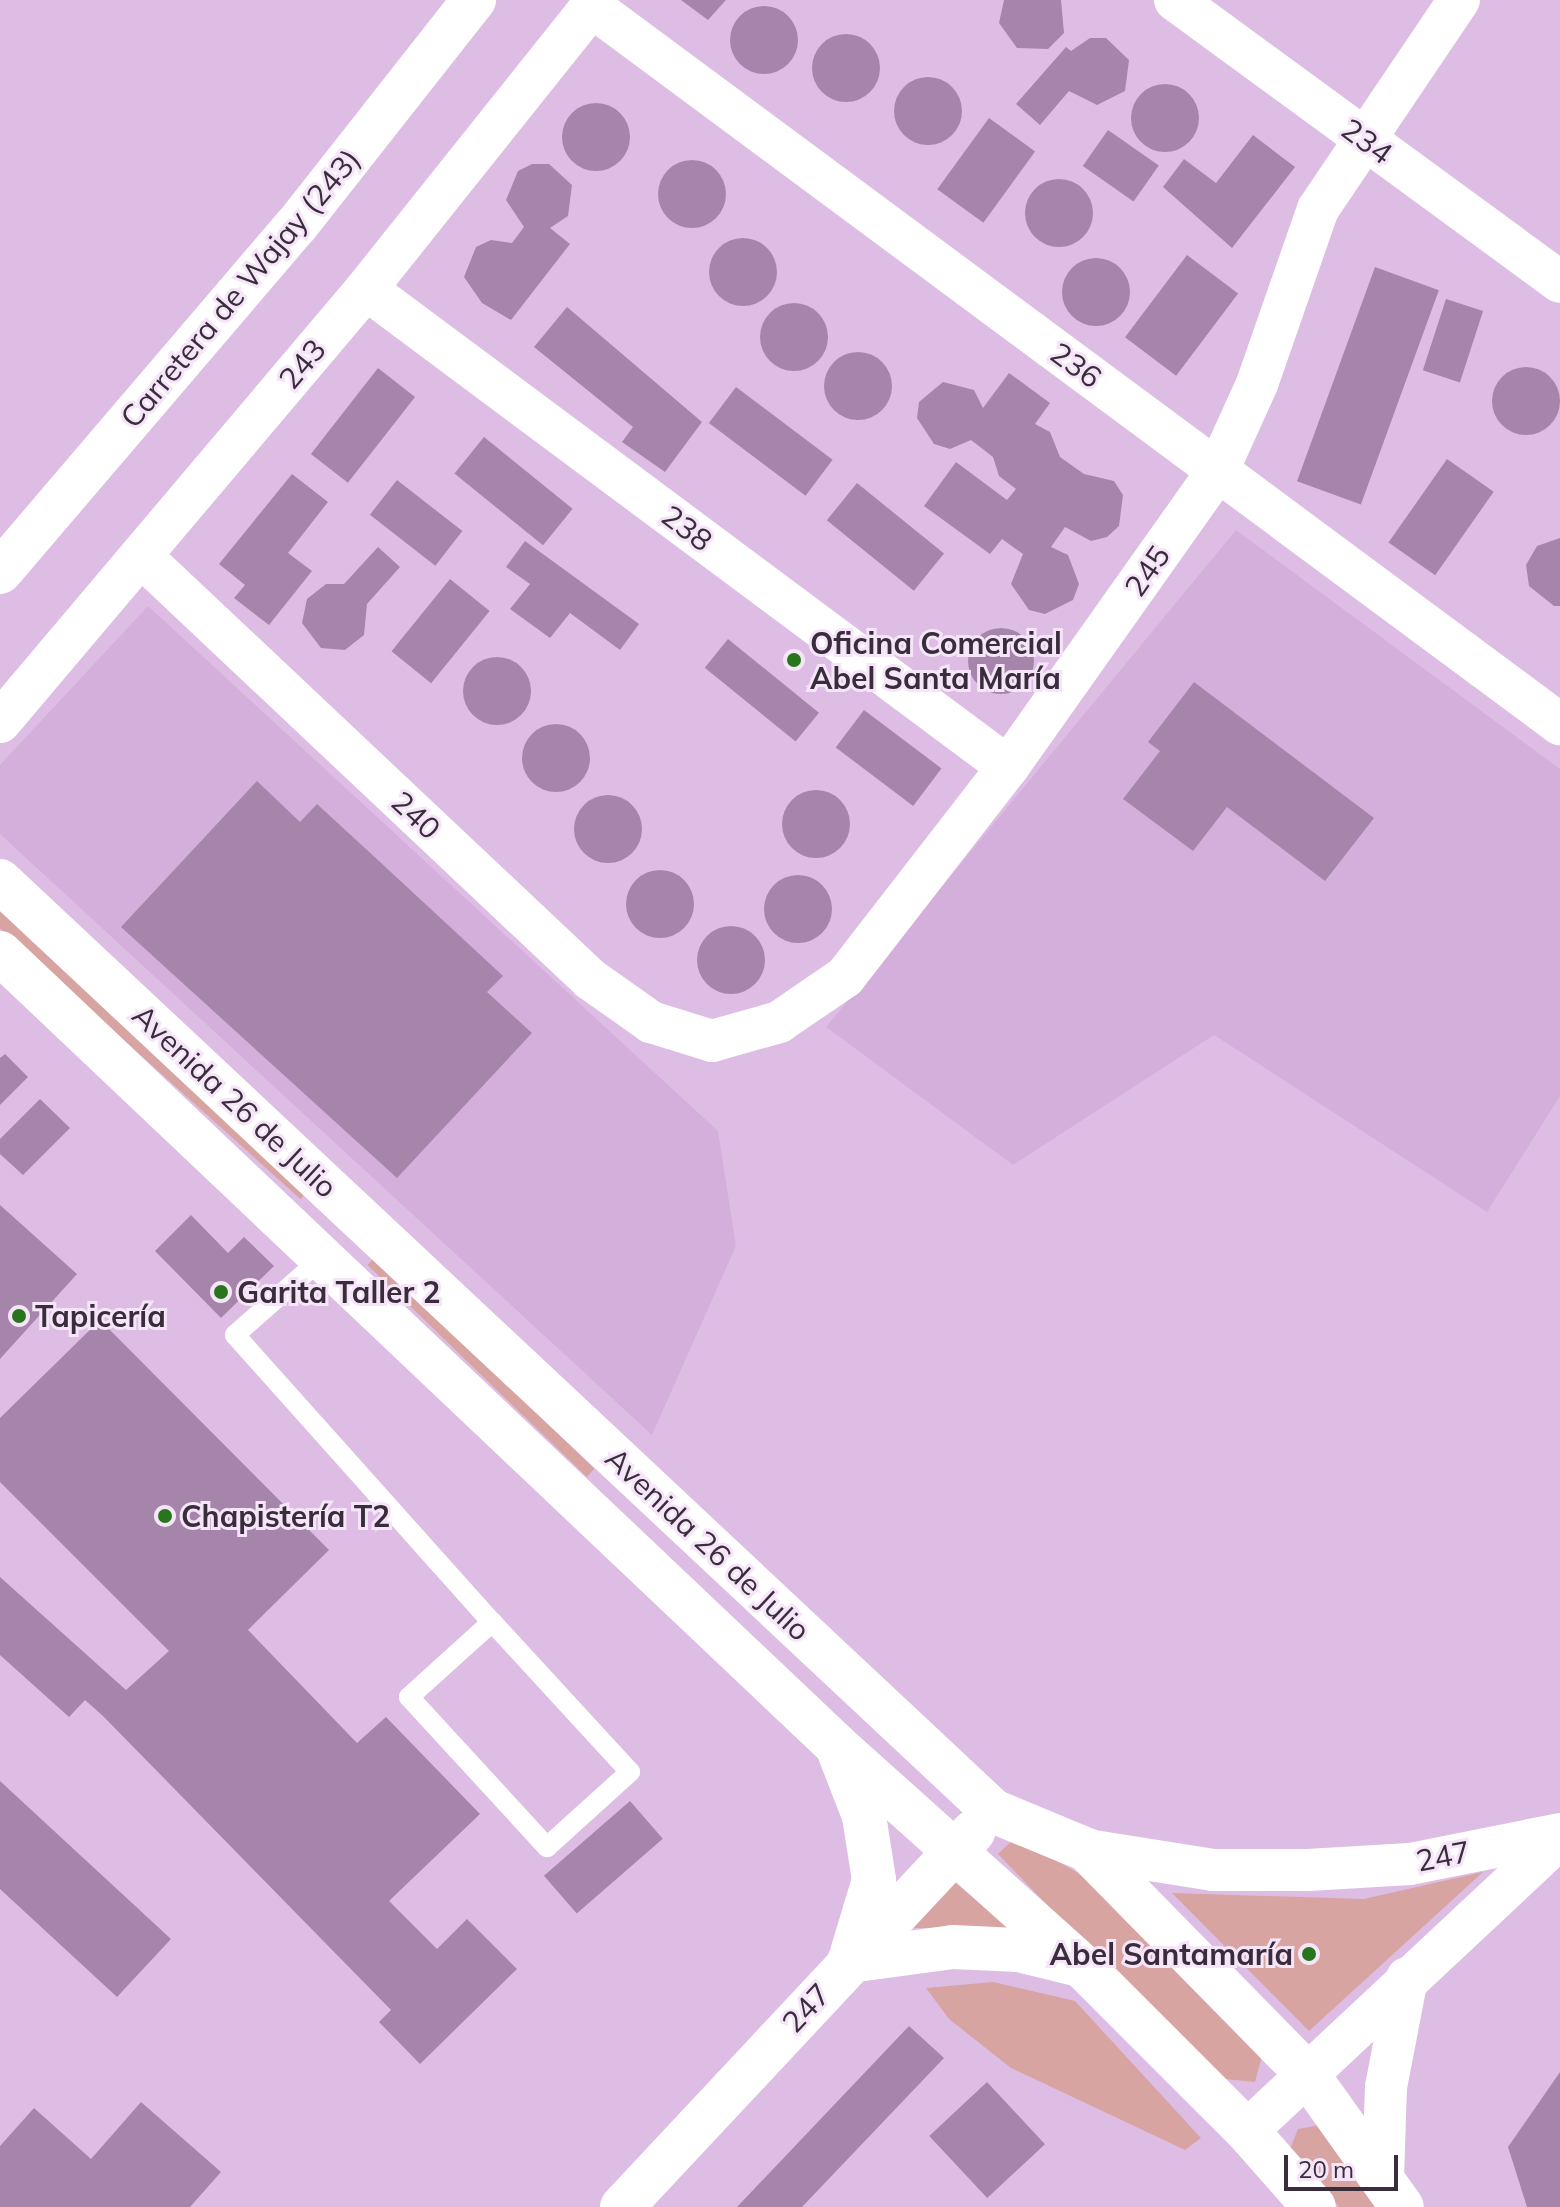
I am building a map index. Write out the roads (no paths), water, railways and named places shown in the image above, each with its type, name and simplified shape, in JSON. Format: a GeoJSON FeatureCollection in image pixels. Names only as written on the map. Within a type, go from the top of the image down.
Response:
{"type":"FeatureCollection","features":[{"type":"Feature","properties":{"kind":"street","name":"Carretera de Wajay (243)"},"geometry":{"type":"LineString","coordinates":[[0,572],[296,226],[474,0]]}},
{"type":"Feature","properties":{"kind":"street","name":"234"},"geometry":{"type":"LineString","coordinates":[[1175,0],[1560,282]]}},
{"type":"Feature","properties":{"kind":"street","name":"245"},"geometry":{"type":"LineString","coordinates":[[712,1041],[779,1022],[845,977],[1008,767],[1218,470],[1257,384],[1318,209],[1361,137],[1459,0]]}},
{"type":"Feature","properties":{"kind":"street","name":"243"},"geometry":{"type":"LineString","coordinates":[[0,722],[366,289],[594,3]]}},
{"type":"Feature","properties":{"kind":"street","name":"236"},"geometry":{"type":"LineString","coordinates":[[594,3],[1560,724]]}},
{"type":"Feature","properties":{"kind":"street","name":"238"},"geometry":{"type":"LineString","coordinates":[[366,289],[1008,767]]}},
{"type":"Feature","properties":{"kind":"street","name":"240"},"geometry":{"type":"LineString","coordinates":[[141,556],[590,979],[651,1022],[712,1041]]}},
{"type":"Feature","properties":{"kind":"street","name":"Avenida 26 de Julio"},"geometry":{"type":"LineString","coordinates":[[0,881],[993,1811],[1087,1850],[1307,2074],[1392,2192]]}},
{"type":"Feature","properties":{"kind":"street","name":"Avenida 26 de Julio"},"geometry":{"type":"LineString","coordinates":[[0,953],[836,1745],[1082,1966],[1247,2131],[1314,2207]]}},
{"type":"Feature","properties":{"kind":"street"},"geometry":{"type":"LineString","coordinates":[[322,1258],[361,1219]]}},
{"type":"Feature","properties":{"kind":"street"},"geometry":{"type":"LineString","coordinates":[[836,1745],[864,1816],[874,1880],[849,1961],[953,1947],[1019,1950],[1082,1966]]}},
{"type":"Feature","properties":{"kind":"street","name":"247"},"geometry":{"type":"LineString","coordinates":[[622,2207],[849,1961],[993,1811]]}},
{"type":"Feature","properties":{"kind":"street","name":"247"},"geometry":{"type":"LineString","coordinates":[[1087,1850],[1213,1870],[1308,1870],[1410,1864],[1560,1836]]}},
{"type":"Feature","properties":{"kind":"street","name":"247"},"geometry":{"type":"LineString","coordinates":[[1247,2131],[1560,1836]]}},
{"type":"Feature","properties":{"kind":"street"},"geometry":{"type":"LineString","coordinates":[[1392,2192],[1386,2087],[1407,1978]]}},
{"type":"Feature","properties":{"kind":"lane"},"geometry":{"type":"LineString","coordinates":[[322,1258],[235,1335],[630,1772],[547,1847],[409,1697],[492,1622]]}},
{"type":"Feature","properties":{"kind":"place","name":"Oficina Comercial Abel Santa María"},"geometry":{"type":"Point","coordinates":[794,660]}},
{"type":"Feature","properties":{"kind":"place","name":"Garita Taller 2"},"geometry":{"type":"Point","coordinates":[221,1292]}},
{"type":"Feature","properties":{"kind":"place","name":"Tapicería"},"geometry":{"type":"Point","coordinates":[19,1316]}},
{"type":"Feature","properties":{"kind":"place","name":"Chapistería T2"},"geometry":{"type":"Point","coordinates":[165,1516]}},
{"type":"Feature","properties":{"kind":"place","name":"Abel Santamaría"},"geometry":{"type":"Point","coordinates":[1309,1954]}}]}
